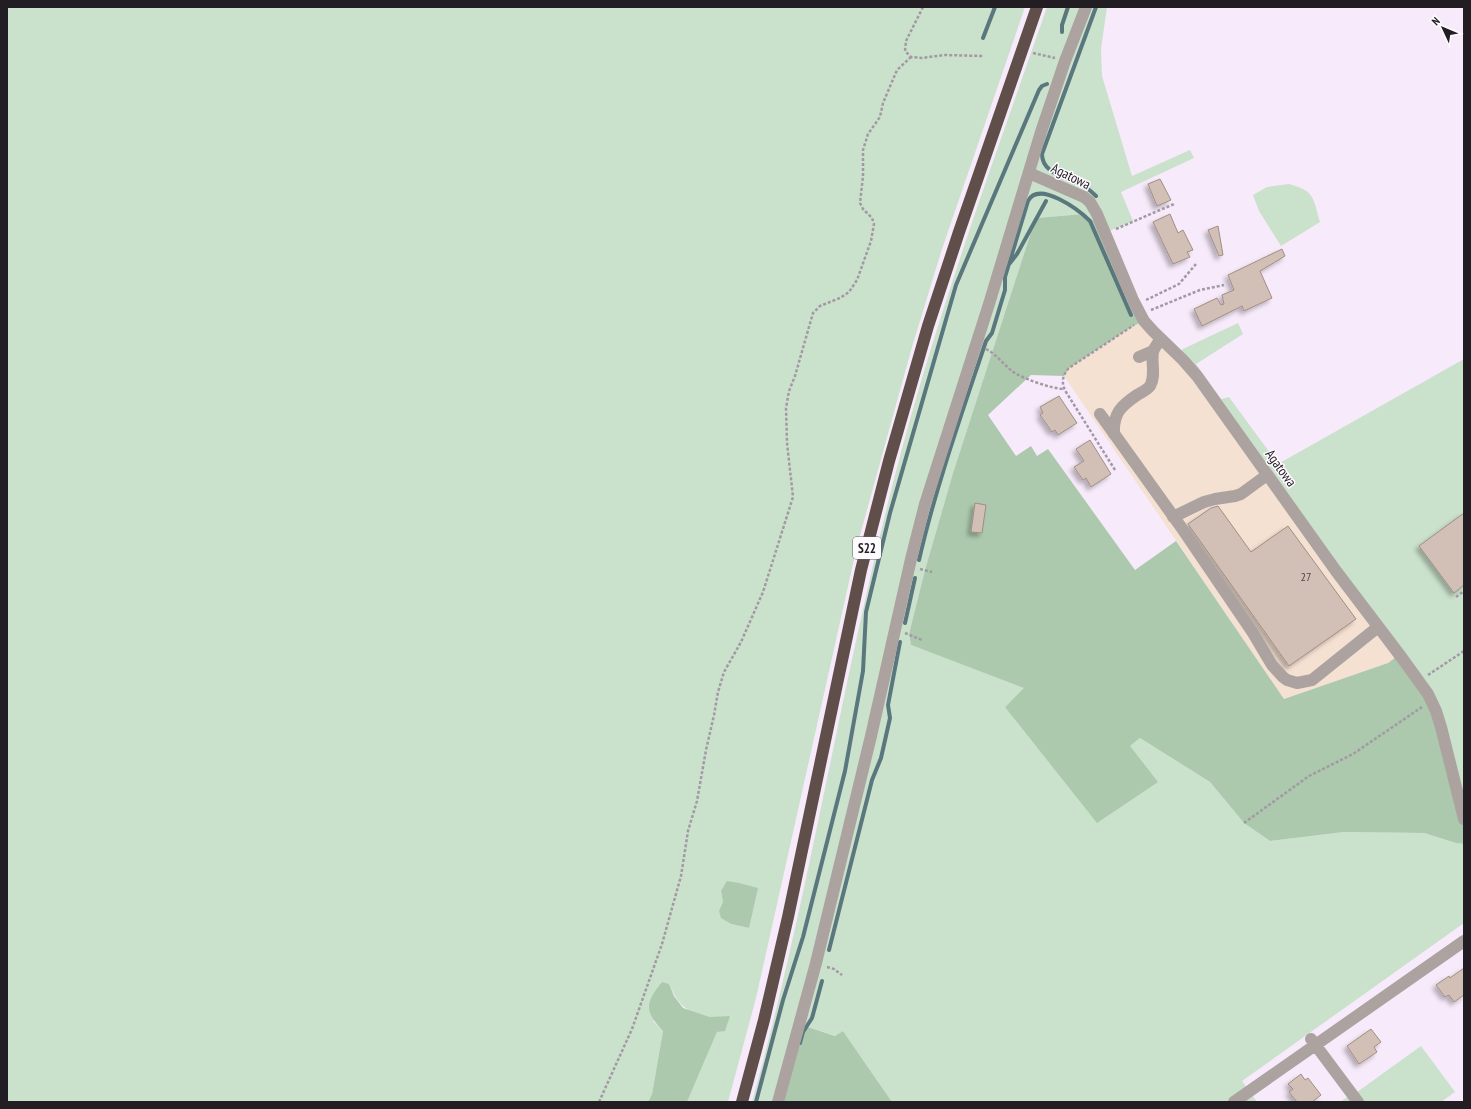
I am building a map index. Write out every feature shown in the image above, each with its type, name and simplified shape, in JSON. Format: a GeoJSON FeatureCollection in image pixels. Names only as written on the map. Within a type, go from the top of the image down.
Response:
{"type":"FeatureCollection","features":[{"type":"Feature","properties":{"kind":"highway","name":"S22"},"geometry":{"type":"LineString","coordinates":[[742,1102],[764,1020],[788,917],[862,570],[890,461],[928,326],[961,224],[1037,7]]}},
{"type":"Feature","properties":{"kind":"street"},"geometry":{"type":"LineString","coordinates":[[778,1102],[816,963],[925,504],[1065,61],[1086,7]]}},
{"type":"Feature","properties":{"kind":"street","name":"Agatowa"},"geometry":{"type":"LineString","coordinates":[[1029,173],[1087,199],[1094,208],[1140,314],[1161,339],[1197,376],[1336,571],[1420,681],[1432,702],[1449,757],[1464,818]]}},
{"type":"Feature","properties":{"kind":"street"},"geometry":{"type":"LineString","coordinates":[[1114,434],[1114,421],[1118,411],[1127,402],[1147,389],[1150,384],[1153,374],[1153,351],[1161,339]]}},
{"type":"Feature","properties":{"kind":"street"},"geometry":{"type":"LineString","coordinates":[[1138,357],[1153,351]]}},
{"type":"Feature","properties":{"kind":"street"},"geometry":{"type":"LineString","coordinates":[[1100,414],[1253,633],[1272,665],[1278,673],[1287,680],[1296,683],[1312,680],[1378,627]]}},
{"type":"Feature","properties":{"kind":"street"},"geometry":{"type":"LineString","coordinates":[[1173,517],[1204,502],[1242,494],[1267,475]]}},
{"type":"Feature","properties":{"kind":"street"},"geometry":{"type":"LineString","coordinates":[[1234,1102],[1313,1041],[1464,941]]}},
{"type":"Feature","properties":{"kind":"street"},"geometry":{"type":"LineString","coordinates":[[1313,1041],[1358,1102]]}},
{"type":"Feature","properties":{"kind":"path"},"geometry":{"type":"LineString","coordinates":[[923,7],[906,41],[905,51],[911,57],[922,58],[944,55],[983,56]]}},
{"type":"Feature","properties":{"kind":"path"},"geometry":{"type":"LineString","coordinates":[[1031,53],[1065,61]]}},
{"type":"Feature","properties":{"kind":"path"},"geometry":{"type":"LineString","coordinates":[[599,1102],[632,1029],[660,950],[681,876],[688,831],[698,801],[706,750],[718,692],[724,672],[742,642],[763,592],[793,497],[787,443],[786,408],[789,391],[795,376],[813,313],[820,306],[840,298],[849,292],[856,280],[866,255],[871,241],[874,224],[872,218],[863,209],[860,203],[863,176],[863,150],[868,134],[880,117],[883,103],[897,70],[911,57]]}},
{"type":"Feature","properties":{"kind":"path"},"geometry":{"type":"LineString","coordinates":[[1105,233],[1174,204]]}},
{"type":"Feature","properties":{"kind":"path"},"geometry":{"type":"LineString","coordinates":[[1115,470],[1064,389],[1064,376],[1068,368],[1130,327],[1140,314],[1179,284],[1196,264]]}},
{"type":"Feature","properties":{"kind":"path"},"geometry":{"type":"LineString","coordinates":[[1140,314],[1200,290],[1224,285]]}},
{"type":"Feature","properties":{"kind":"path"},"geometry":{"type":"LineString","coordinates":[[976,345],[992,352],[1012,371],[1052,388],[1064,389]]}},
{"type":"Feature","properties":{"kind":"path"},"geometry":{"type":"LineString","coordinates":[[1456,597],[1464,591]]}},
{"type":"Feature","properties":{"kind":"path"},"geometry":{"type":"LineString","coordinates":[[895,630],[922,640]]}},
{"type":"Feature","properties":{"kind":"path"},"geometry":{"type":"LineString","coordinates":[[1420,681],[1464,651]]}},
{"type":"Feature","properties":{"kind":"path"},"geometry":{"type":"LineString","coordinates":[[1244,823],[1309,776],[1353,754],[1432,702]]}},
{"type":"Feature","properties":{"kind":"path"},"geometry":{"type":"LineString","coordinates":[[816,963],[834,969],[842,975]]}},
{"type":"Feature","properties":{"kind":"shaded area"},"geometry":{"type":"Polygon","coordinates":[[[1144,321],[1164,343],[1400,654],[1388,663],[1284,699],[1064,376],[1069,368],[1131,327],[1144,321]]]}},
{"type":"Feature","properties":{"kind":"green space"},"geometry":{"type":"Polygon","coordinates":[[[7,7],[1025,7],[942,249],[912,347],[857,546],[756,998],[728,1102],[687,1102],[717,1032],[710,1017],[689,1010],[680,1003],[669,984],[653,1021],[663,1031],[652,1094],[648,1102],[7,1102],[7,7]],[[721,891],[723,902],[722,918],[731,924],[749,928],[721,891]]]}},
{"type":"Feature","properties":{"kind":"green space"},"geometry":{"type":"Polygon","coordinates":[[[1047,7],[1107,7],[1101,49],[1102,76],[1132,176],[1190,150],[1194,158],[1121,192],[1133,221],[1105,233],[1083,214],[1037,218],[1033,226],[953,473],[925,570],[909,634],[911,645],[1025,688],[1005,707],[1130,746],[1140,738],[1210,782],[1244,823],[1270,841],[1344,832],[1424,833],[1464,844],[1464,923],[1242,1081],[1257,1102],[892,1102],[843,1031],[836,1036],[799,1024],[778,1102],[752,1102],[791,947],[857,634],[910,419],[946,300],[1047,7]]]}},
{"type":"Feature","properties":{"kind":"green space"},"geometry":{"type":"Polygon","coordinates":[[[1289,184],[1304,190],[1312,197],[1320,222],[1281,246],[1259,211],[1253,195],[1267,187],[1289,184]]]}},
{"type":"Feature","properties":{"kind":"green space"},"geometry":{"type":"Polygon","coordinates":[[[1083,214],[1090,221],[1098,218],[1144,321],[1131,327],[1069,368],[1064,376],[1031,375],[988,415],[1016,456],[1031,446],[1037,456],[1048,449],[1135,570],[1176,541],[1284,699],[1388,663],[1400,654],[1428,694],[1464,819],[1464,844],[1424,833],[1344,832],[1270,841],[1244,823],[1210,782],[1140,738],[1130,746],[1158,782],[1097,823],[1005,707],[1024,688],[911,645],[909,634],[925,570],[953,473],[1033,226],[1037,218],[1083,214]]]}},
{"type":"Feature","properties":{"kind":"green space"},"geometry":{"type":"Polygon","coordinates":[[[1238,323],[1243,334],[1196,364],[1221,399],[1229,397],[1278,464],[1464,359],[1464,819],[1436,711],[1177,354],[1183,349],[1238,323]]]}},
{"type":"Feature","properties":{"kind":"green space"},"geometry":{"type":"Polygon","coordinates":[[[727,881],[758,888],[749,928],[731,924],[721,918],[719,911],[723,902],[721,891],[727,881]]]}},
{"type":"Feature","properties":{"kind":"green space"},"geometry":{"type":"Polygon","coordinates":[[[662,982],[669,984],[674,996],[683,1008],[710,1017],[730,1016],[725,1031],[717,1032],[687,1102],[648,1102],[652,1094],[663,1031],[652,1018],[649,1007],[652,996],[662,982]]]}},
{"type":"Feature","properties":{"kind":"green space"},"geometry":{"type":"Polygon","coordinates":[[[799,1024],[835,1036],[843,1031],[892,1102],[778,1102],[799,1024]]]}},
{"type":"Feature","properties":{"kind":"green space"},"geometry":{"type":"Polygon","coordinates":[[[1421,1046],[1455,1092],[1441,1102],[1340,1102],[1352,1094],[1353,1095],[1421,1046]]]}},
{"type":"Feature","properties":{"kind":"building"},"geometry":{"type":"Polygon","coordinates":[[[1160,179],[1171,200],[1157,206],[1148,184],[1160,179]]]}},
{"type":"Feature","properties":{"kind":"building"},"geometry":{"type":"Polygon","coordinates":[[[1170,214],[1178,233],[1183,230],[1193,250],[1187,252],[1190,257],[1173,264],[1153,222],[1170,214]]]}},
{"type":"Feature","properties":{"kind":"building"},"geometry":{"type":"Polygon","coordinates":[[[1218,226],[1223,255],[1219,256],[1208,230],[1218,226]]]}},
{"type":"Feature","properties":{"kind":"building"},"geometry":{"type":"Polygon","coordinates":[[[1282,249],[1285,256],[1260,271],[1272,298],[1244,311],[1242,306],[1202,326],[1194,309],[1217,298],[1221,305],[1224,304],[1222,295],[1234,290],[1228,275],[1282,249]]]}},
{"type":"Feature","properties":{"kind":"building"},"geometry":{"type":"Polygon","coordinates":[[[1059,396],[1077,423],[1058,435],[1055,430],[1052,432],[1040,415],[1043,413],[1040,407],[1059,396]]]}},
{"type":"Feature","properties":{"kind":"building"},"geometry":{"type":"Polygon","coordinates":[[[1090,440],[1111,474],[1091,487],[1086,478],[1083,480],[1074,467],[1084,461],[1076,449],[1090,440]]]}},
{"type":"Feature","properties":{"kind":"building"},"geometry":{"type":"Polygon","coordinates":[[[975,503],[986,505],[982,533],[971,532],[975,503]]]}},
{"type":"Feature","properties":{"kind":"building"},"geometry":{"type":"Polygon","coordinates":[[[1218,506],[1251,552],[1288,526],[1356,619],[1289,666],[1188,524],[1211,508],[1218,506]]]}},
{"type":"Feature","properties":{"kind":"building"},"geometry":{"type":"Polygon","coordinates":[[[1464,513],[1464,585],[1454,593],[1419,546],[1464,513]]]}},
{"type":"Feature","properties":{"kind":"building"},"geometry":{"type":"Polygon","coordinates":[[[1464,968],[1464,995],[1454,1002],[1449,995],[1445,997],[1436,985],[1449,976],[1450,978],[1464,968]]]}},
{"type":"Feature","properties":{"kind":"building"},"geometry":{"type":"Polygon","coordinates":[[[1371,1029],[1381,1042],[1374,1047],[1377,1052],[1359,1064],[1347,1046],[1371,1029]]]}},
{"type":"Feature","properties":{"kind":"building"},"geometry":{"type":"Polygon","coordinates":[[[1301,1074],[1305,1080],[1308,1078],[1321,1095],[1312,1102],[1297,1102],[1289,1092],[1293,1089],[1288,1084],[1301,1074]]]}},
{"type":"Feature","properties":{"kind":"waterway"},"geometry":{"type":"LineString","coordinates":[[983,38],[995,7]]}},
{"type":"Feature","properties":{"kind":"waterway"},"geometry":{"type":"LineString","coordinates":[[1062,32],[1062,25],[1068,7]]}},
{"type":"Feature","properties":{"kind":"waterway"},"geometry":{"type":"LineString","coordinates":[[1096,7],[1042,154],[1043,160],[1050,170],[1083,186],[1096,196]]}},
{"type":"Feature","properties":{"kind":"waterway"},"geometry":{"type":"LineString","coordinates":[[756,1102],[783,1000],[803,937],[845,771],[863,671],[866,612],[890,513],[956,285],[1039,90],[1042,86],[1047,84]]}},
{"type":"Feature","properties":{"kind":"waterway"},"geometry":{"type":"LineString","coordinates":[[919,560],[933,505],[950,450],[986,341],[992,333],[1005,290],[1005,277],[1028,201],[1033,195],[1050,195],[1059,199],[1077,210],[1090,221],[1131,315]]}},
{"type":"Feature","properties":{"kind":"waterway"},"geometry":{"type":"LineString","coordinates":[[1010,263],[1017,254],[1046,201]]}},
{"type":"Feature","properties":{"kind":"waterway"},"geometry":{"type":"LineString","coordinates":[[905,623],[915,578]]}},
{"type":"Feature","properties":{"kind":"waterway"},"geometry":{"type":"LineString","coordinates":[[829,950],[872,780],[881,758],[890,718],[888,705],[900,642]]}},
{"type":"Feature","properties":{"kind":"waterway"},"geometry":{"type":"LineString","coordinates":[[800,1043],[803,1032],[812,1018],[822,981]]}}]}
